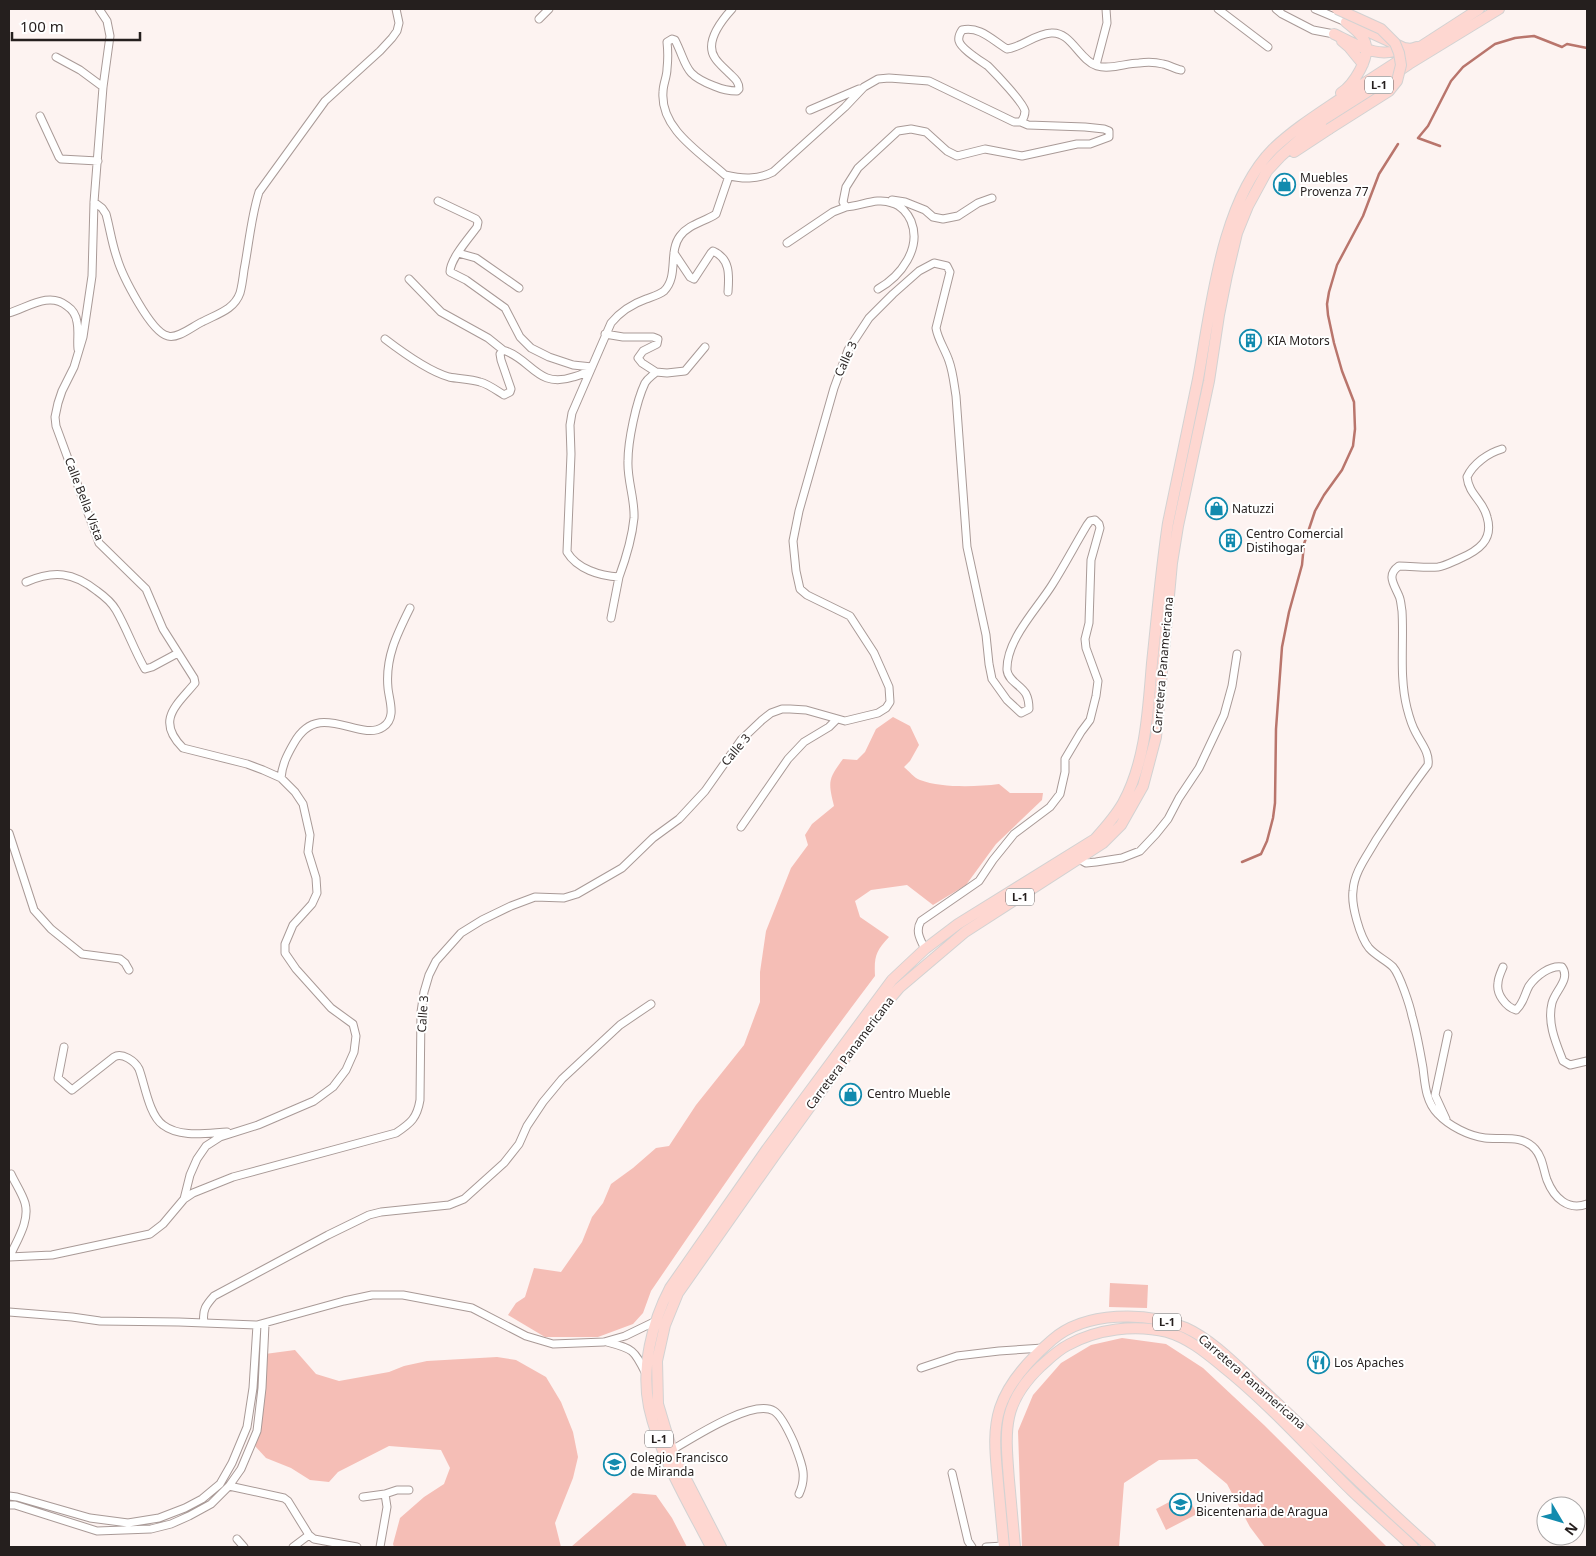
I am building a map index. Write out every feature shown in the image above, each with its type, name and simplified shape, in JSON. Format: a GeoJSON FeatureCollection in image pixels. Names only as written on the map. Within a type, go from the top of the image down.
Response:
{"type":"FeatureCollection","features":[{"type":"Feature","properties":{"kind":"main road"},"geometry":{"type":"LineString","coordinates":[[1267,171],[1389,91],[1397,80],[1401,65],[1395,43],[1381,29],[1337,9]]}},
{"type":"Feature","properties":{"kind":"main road","name":"Carretera Panamericana"},"geometry":{"type":"LineString","coordinates":[[711,1547],[666,1458],[649,1407],[646,1385],[648,1360],[661,1304],[670,1288],[767,1149],[892,980],[925,949],[958,924],[1095,839],[1111,821],[1123,802],[1135,773],[1145,736],[1162,562],[1168,523],[1198,379],[1217,273],[1228,231],[1239,202],[1256,170],[1272,150],[1293,131],[1479,9]]}},
{"type":"Feature","properties":{"kind":"main road","name":"Carretera Panamericana"},"geometry":{"type":"LineString","coordinates":[[720,1547],[694,1498],[672,1450],[658,1404],[657,1361],[665,1325],[678,1292],[786,1140],[899,988],[965,932],[1103,844],[1121,825],[1147,774],[1156,737],[1172,563],[1178,526],[1209,381],[1219,315],[1238,233],[1248,206],[1267,171],[1308,132],[1409,64],[1499,9]]}},
{"type":"Feature","properties":{"kind":"main road"},"geometry":{"type":"LineString","coordinates":[[1346,22],[1361,36],[1366,49]]}},
{"type":"Feature","properties":{"kind":"main road"},"geometry":{"type":"LineString","coordinates":[[1346,22],[1404,48],[1411,49],[1425,44]]}},
{"type":"Feature","properties":{"kind":"main road"},"geometry":{"type":"LineString","coordinates":[[1334,34],[1366,49],[1386,54],[1404,48]]}},
{"type":"Feature","properties":{"kind":"main road","name":"L-1"},"geometry":{"type":"LineString","coordinates":[[1334,34],[1349,47],[1363,64]]}},
{"type":"Feature","properties":{"kind":"main road","name":"L-1"},"geometry":{"type":"LineString","coordinates":[[1322,111],[1326,104],[1344,91],[1363,64],[1366,49]]}},
{"type":"Feature","properties":{"kind":"main road","name":"Carretera Panamericana"},"geometry":{"type":"LineString","coordinates":[[1004,1547],[994,1440],[1002,1404],[1012,1385],[1020,1373],[1043,1348],[1068,1329],[1085,1322],[1108,1317],[1130,1316],[1151,1318],[1185,1327],[1210,1343],[1315,1438],[1402,1523],[1430,1547]]}},
{"type":"Feature","properties":{"kind":"main road","name":"Carretera Panamericana"},"geometry":{"type":"LineString","coordinates":[[1015,1547],[1006,1442],[1007,1424],[1013,1402],[1027,1379],[1060,1349],[1072,1342],[1108,1330],[1128,1329],[1167,1332],[1192,1343],[1206,1352],[1248,1387],[1354,1492],[1413,1547]]}},
{"type":"Feature","properties":{"kind":"street","name":"Calle Bella Vista"},"geometry":{"type":"LineString","coordinates":[[99,9],[107,21],[110,36],[103,88],[94,202],[92,276],[84,337],[79,354],[58,403],[55,417],[56,426],[99,543],[146,589],[163,629],[194,678],[195,683],[171,712],[169,721],[176,741],[183,748],[246,764],[281,778],[295,792],[303,804],[310,835],[308,852],[316,878],[317,893],[312,904],[293,925],[285,944],[285,953],[296,969],[331,1008],[353,1024],[356,1036],[354,1052],[346,1070],[333,1087],[314,1101],[276,1118],[220,1137],[206,1146],[197,1159],[190,1175],[184,1199]]}},
{"type":"Feature","properties":{"kind":"street"},"geometry":{"type":"LineString","coordinates":[[94,202],[106,214],[117,260],[132,293],[159,332],[167,336],[178,335],[227,310],[234,305],[240,293],[254,207],[259,192],[325,101],[392,38],[397,31],[399,23],[396,9]]}},
{"type":"Feature","properties":{"kind":"street"},"geometry":{"type":"LineString","coordinates":[[539,19],[549,9]]}},
{"type":"Feature","properties":{"kind":"street"},"geometry":{"type":"LineString","coordinates":[[732,9],[714,36],[711,48],[714,57],[737,81],[739,89],[737,91],[729,91],[699,80],[688,69],[675,40],[672,39],[667,42],[668,68],[663,91],[666,114],[677,132],[725,175],[754,179],[773,172],[864,87]]}},
{"type":"Feature","properties":{"kind":"street"},"geometry":{"type":"LineString","coordinates":[[1096,66],[1107,23],[1106,9]]}},
{"type":"Feature","properties":{"kind":"street"},"geometry":{"type":"LineString","coordinates":[[1218,9],[1268,47]]}},
{"type":"Feature","properties":{"kind":"street"},"geometry":{"type":"LineString","coordinates":[[1276,9],[1313,30],[1334,34]]}},
{"type":"Feature","properties":{"kind":"street"},"geometry":{"type":"LineString","coordinates":[[1315,9],[1346,22]]}},
{"type":"Feature","properties":{"kind":"street"},"geometry":{"type":"LineString","coordinates":[[1022,122],[1025,115],[1024,110],[1016,97],[989,68],[962,46],[959,36],[962,30],[969,28],[976,30],[1007,49],[1050,33],[1059,34],[1069,41],[1082,56],[1096,66],[1151,63],[1164,64],[1181,70]]}},
{"type":"Feature","properties":{"kind":"street"},"geometry":{"type":"LineString","coordinates":[[56,57],[80,70],[103,88]]}},
{"type":"Feature","properties":{"kind":"street"},"geometry":{"type":"LineString","coordinates":[[810,110],[878,79],[889,78],[929,82],[1014,122],[1022,122],[1028,125],[1104,129],[1109,132],[1109,137],[1090,144],[1078,144],[1022,156],[985,149],[957,156],[948,151],[926,132],[910,129],[898,131],[858,168],[846,187],[843,202],[846,207]]}},
{"type":"Feature","properties":{"kind":"street"},"geometry":{"type":"LineString","coordinates":[[40,116],[61,159],[98,161]]}},
{"type":"Feature","properties":{"kind":"street"},"geometry":{"type":"LineString","coordinates":[[619,578],[600,575],[589,570],[572,561],[567,552],[571,454],[570,425],[572,413],[611,323],[618,314],[643,300],[663,292],[670,281],[674,267],[675,244],[688,228],[716,214],[729,176]]}},
{"type":"Feature","properties":{"kind":"street"},"geometry":{"type":"LineString","coordinates":[[787,243],[833,212],[868,202],[893,200],[905,202],[925,210],[933,217],[943,219],[958,216],[978,203],[992,198]]}},
{"type":"Feature","properties":{"kind":"street"},"geometry":{"type":"LineString","coordinates":[[438,201],[478,222],[477,227],[458,253],[450,272],[466,280],[505,308],[520,337],[531,348],[549,358],[573,365],[591,367]]}},
{"type":"Feature","properties":{"kind":"street"},"geometry":{"type":"LineString","coordinates":[[878,289],[888,284],[907,262],[914,240],[913,226],[908,214],[895,203],[887,201]]}},
{"type":"Feature","properties":{"kind":"street"},"geometry":{"type":"LineString","coordinates":[[674,253],[690,277],[694,279],[710,253],[716,252],[725,261],[729,272],[728,292]]}},
{"type":"Feature","properties":{"kind":"street"},"geometry":{"type":"LineString","coordinates":[[458,253],[476,258],[519,288]]}},
{"type":"Feature","properties":{"kind":"street","name":"Calle 3"},"geometry":{"type":"LineString","coordinates":[[184,1199],[193,1193],[233,1177],[396,1133],[410,1124],[418,1112],[420,1100],[421,1012],[429,975],[436,961],[461,933],[511,906],[535,898],[564,898],[577,894],[622,868],[653,838],[680,819],[742,740],[772,713],[782,709],[798,709],[845,721],[878,713],[886,708],[890,702],[889,687],[874,653],[850,616],[800,589],[793,541],[799,511],[834,388],[848,350],[869,318],[919,271],[934,262],[947,266],[950,272],[936,328],[953,373],[967,547],[986,635],[992,679],[1016,709],[1021,713],[1029,709],[1026,694],[1009,676],[1007,670],[1010,652],[1025,623],[1052,586],[1087,525],[1090,521],[1095,520],[1100,528],[1091,560],[1089,623],[1085,639],[1086,648],[1098,682],[1090,720],[1065,759],[1065,772],[1060,794],[1050,807],[1014,834],[979,881],[921,921],[917,930],[925,949]]}},
{"type":"Feature","properties":{"kind":"street"},"geometry":{"type":"LineString","coordinates":[[409,279],[441,312],[488,338],[503,350],[522,359],[540,376],[554,380],[569,379],[585,374],[591,367]]}},
{"type":"Feature","properties":{"kind":"street"},"geometry":{"type":"LineString","coordinates":[[9,314],[43,301],[54,300],[63,302],[73,310],[77,321],[79,354]]}},
{"type":"Feature","properties":{"kind":"street"},"geometry":{"type":"LineString","coordinates":[[605,334],[653,337],[658,339],[657,344],[643,351],[638,358],[656,372],[685,371],[705,347]]}},
{"type":"Feature","properties":{"kind":"street"},"geometry":{"type":"LineString","coordinates":[[385,339],[422,364],[448,376],[478,381],[504,394],[510,392],[511,389],[501,360],[500,354],[503,350]]}},
{"type":"Feature","properties":{"kind":"street"},"geometry":{"type":"LineString","coordinates":[[611,618],[634,518],[628,463],[630,440],[645,383],[656,372]]}},
{"type":"Feature","properties":{"kind":"street"},"geometry":{"type":"LineString","coordinates":[[1502,449],[1493,452],[1476,464],[1470,469],[1466,477],[1470,491],[1485,511],[1490,526],[1481,547],[1440,567],[1413,568],[1399,566],[1392,574],[1391,579],[1400,597],[1402,611],[1402,686],[1415,732],[1426,750],[1429,762],[1398,806],[1360,867],[1352,892],[1359,928],[1369,948],[1395,969],[1398,977],[1412,1016],[1426,1092],[1432,1107],[1447,1122],[1474,1136],[1520,1139],[1527,1143],[1534,1148],[1542,1160],[1547,1180],[1558,1198],[1571,1206],[1580,1207],[1587,1204]]}},
{"type":"Feature","properties":{"kind":"street"},"geometry":{"type":"LineString","coordinates":[[26,582],[41,575],[55,574],[72,576],[85,582],[102,595],[115,609],[145,669],[178,652]]}},
{"type":"Feature","properties":{"kind":"street"},"geometry":{"type":"LineString","coordinates":[[281,778],[282,766],[288,753],[304,729],[316,724],[330,722],[359,729],[373,730],[383,727],[387,723],[391,713],[388,663],[394,640],[410,608]]}},
{"type":"Feature","properties":{"kind":"street"},"geometry":{"type":"LineString","coordinates":[[1079,859],[1086,863],[1096,862],[1122,858],[1140,851],[1168,819],[1179,798],[1199,768],[1224,714],[1232,686],[1237,654]]}},
{"type":"Feature","properties":{"kind":"street"},"geometry":{"type":"LineString","coordinates":[[741,827],[788,759],[804,742],[829,727],[837,719]]}},
{"type":"Feature","properties":{"kind":"street"},"geometry":{"type":"LineString","coordinates":[[9,833],[34,910],[51,929],[82,954],[120,959],[126,963],[128,970]]}},
{"type":"Feature","properties":{"kind":"street"},"geometry":{"type":"LineString","coordinates":[[1502,966],[1498,990],[1508,1005],[1516,1010],[1523,1003],[1529,986],[1536,978],[1546,970],[1556,966],[1562,967],[1565,970],[1565,976],[1552,1003],[1552,1029],[1563,1061],[1570,1065],[1587,1061]]}},
{"type":"Feature","properties":{"kind":"street"},"geometry":{"type":"LineString","coordinates":[[204,1323],[202,1315],[204,1308],[214,1296],[361,1219],[381,1212],[450,1205],[464,1199],[504,1163],[519,1144],[527,1126],[542,1102],[562,1079],[620,1026],[651,1004]]}},
{"type":"Feature","properties":{"kind":"street"},"geometry":{"type":"LineString","coordinates":[[1447,1122],[1436,1095],[1448,1034]]}},
{"type":"Feature","properties":{"kind":"street"},"geometry":{"type":"LineString","coordinates":[[64,1046],[58,1078],[72,1090],[114,1057],[122,1055],[138,1067],[155,1116],[163,1126],[180,1133],[238,1132]]}},
{"type":"Feature","properties":{"kind":"street"},"geometry":{"type":"LineString","coordinates":[[11,1174],[25,1203],[26,1216],[10,1257],[52,1255],[150,1234],[163,1224],[184,1199]]}},
{"type":"Feature","properties":{"kind":"street"},"geometry":{"type":"LineString","coordinates":[[9,1312],[100,1321],[257,1325],[372,1295],[403,1295],[472,1308],[526,1336],[553,1344],[604,1342],[625,1336],[656,1321]]}},
{"type":"Feature","properties":{"kind":"street"},"geometry":{"type":"LineString","coordinates":[[9,1505],[15,1505],[96,1531],[151,1529],[189,1516],[211,1504],[230,1486],[241,1468],[257,1431],[266,1324]]}},
{"type":"Feature","properties":{"kind":"street"},"geometry":{"type":"LineString","coordinates":[[9,1496],[90,1518],[128,1523],[159,1518],[186,1508],[202,1499],[220,1484],[232,1463],[248,1427],[253,1388],[257,1325]]}},
{"type":"Feature","properties":{"kind":"street"},"geometry":{"type":"LineString","coordinates":[[604,1342],[625,1347],[636,1353],[647,1375]]}},
{"type":"Feature","properties":{"kind":"street"},"geometry":{"type":"LineString","coordinates":[[920,1368],[957,1356],[1043,1348]]}},
{"type":"Feature","properties":{"kind":"street"},"geometry":{"type":"LineString","coordinates":[[672,1450],[708,1428],[744,1412],[758,1408],[767,1408],[775,1412],[789,1431],[805,1474],[804,1485],[799,1494]]}},
{"type":"Feature","properties":{"kind":"street"},"geometry":{"type":"LineString","coordinates":[[952,1473],[968,1541],[972,1547]]}},
{"type":"Feature","properties":{"kind":"street"},"geometry":{"type":"LineString","coordinates":[[230,1486],[284,1498],[288,1501],[309,1535],[314,1539],[357,1547]]}},
{"type":"Feature","properties":{"kind":"street"},"geometry":{"type":"LineString","coordinates":[[363,1496],[385,1494],[397,1490],[409,1490]]}},
{"type":"Feature","properties":{"kind":"street"},"geometry":{"type":"LineString","coordinates":[[380,1547],[387,1507],[385,1494]]}},
{"type":"Feature","properties":{"kind":"street"},"geometry":{"type":"LineString","coordinates":[[186,1508],[189,1516]]}},
{"type":"Feature","properties":{"kind":"street"},"geometry":{"type":"LineString","coordinates":[[292,1547],[309,1535]]}},
{"type":"Feature","properties":{"kind":"street"},"geometry":{"type":"LineString","coordinates":[[237,1539],[244,1547]]}},
{"type":"Feature","properties":{"kind":"street"},"geometry":{"type":"LineString","coordinates":[[986,1547],[1004,1547]]}},
{"type":"Feature","properties":{"kind":"shaded area"},"geometry":{"type":"Polygon","coordinates":[[[893,717],[910,726],[919,745],[910,761],[904,767],[918,779],[928,783],[948,786],[999,784],[1010,793],[1043,793],[1042,800],[996,844],[966,885],[933,905],[907,885],[871,890],[855,901],[860,917],[889,937],[877,954],[875,976],[733,1171],[651,1291],[643,1313],[633,1324],[598,1337],[545,1337],[508,1315],[516,1303],[525,1297],[534,1268],[561,1272],[582,1242],[592,1217],[603,1203],[611,1184],[656,1148],[669,1146],[696,1105],[744,1045],[760,1002],[760,972],[766,931],[791,868],[808,845],[805,835],[812,824],[834,806],[830,786],[834,771],[843,759],[857,760],[865,752],[876,729],[893,717]]]}},
{"type":"Feature","properties":{"kind":"shaded area"},"geometry":{"type":"Polygon","coordinates":[[[1110,1283],[1148,1285],[1147,1308],[1109,1307],[1110,1283]]]}},
{"type":"Feature","properties":{"kind":"shaded area"},"geometry":{"type":"Polygon","coordinates":[[[1122,1338],[1166,1344],[1203,1368],[1264,1425],[1387,1547],[1265,1547],[1250,1527],[1227,1484],[1197,1459],[1159,1460],[1124,1483],[1119,1547],[1022,1547],[1018,1431],[1033,1395],[1061,1363],[1091,1345],[1122,1338]]]}},
{"type":"Feature","properties":{"kind":"shaded area"},"geometry":{"type":"Polygon","coordinates":[[[295,1350],[316,1374],[339,1381],[389,1372],[404,1366],[427,1361],[497,1357],[516,1360],[546,1377],[561,1402],[573,1432],[578,1457],[573,1478],[555,1523],[561,1547],[394,1547],[393,1544],[400,1518],[424,1497],[444,1484],[450,1468],[441,1450],[389,1446],[338,1472],[329,1482],[310,1480],[291,1468],[266,1458],[255,1446],[263,1412],[265,1354],[295,1350]]]}},
{"type":"Feature","properties":{"kind":"shaded area"},"geometry":{"type":"Polygon","coordinates":[[[633,1493],[656,1495],[672,1518],[687,1547],[571,1547],[633,1493]]]}},
{"type":"Feature","properties":{"kind":"shaded area"},"geometry":{"type":"Polygon","coordinates":[[[1186,1493],[1197,1514],[1166,1530],[1156,1509],[1186,1493]]]}},
{"type":"Feature","properties":{"kind":"waterway"},"geometry":{"type":"LineString","coordinates":[[1440,146],[1418,138],[1428,126],[1451,81],[1463,67],[1495,44],[1515,38],[1534,36],[1562,47],[1567,44],[1587,48]]}},
{"type":"Feature","properties":{"kind":"waterway"},"geometry":{"type":"LineString","coordinates":[[1242,862],[1261,854],[1267,841],[1273,818],[1276,729],[1282,647],[1302,565],[1304,544],[1315,511],[1342,470],[1353,446],[1355,429],[1354,402],[1334,343],[1328,315],[1329,292],[1337,265],[1363,216],[1379,174],[1398,144]]}},
{"type":"Feature","properties":{"kind":"place","name":"Muebles Provenza 77"},"geometry":{"type":"Point","coordinates":[1284,185]}},
{"type":"Feature","properties":{"kind":"place","name":"KIA Motors"},"geometry":{"type":"Point","coordinates":[1251,341]}},
{"type":"Feature","properties":{"kind":"place","name":"Natuzzi"},"geometry":{"type":"Point","coordinates":[1216,509]}},
{"type":"Feature","properties":{"kind":"place","name":"Centro Comercial Distihogar"},"geometry":{"type":"Point","coordinates":[1230,541]}},
{"type":"Feature","properties":{"kind":"place","name":"Centro Mueble"},"geometry":{"type":"Point","coordinates":[851,1094]}},
{"type":"Feature","properties":{"kind":"place","name":"Los Apaches"},"geometry":{"type":"Point","coordinates":[1318,1363]}},
{"type":"Feature","properties":{"kind":"place","name":"Colegio Francisco de Miranda"},"geometry":{"type":"Point","coordinates":[614,1465]}},
{"type":"Feature","properties":{"kind":"place","name":"Universidad Bicentenaria de Aragua"},"geometry":{"type":"Point","coordinates":[1180,1505]}}]}
